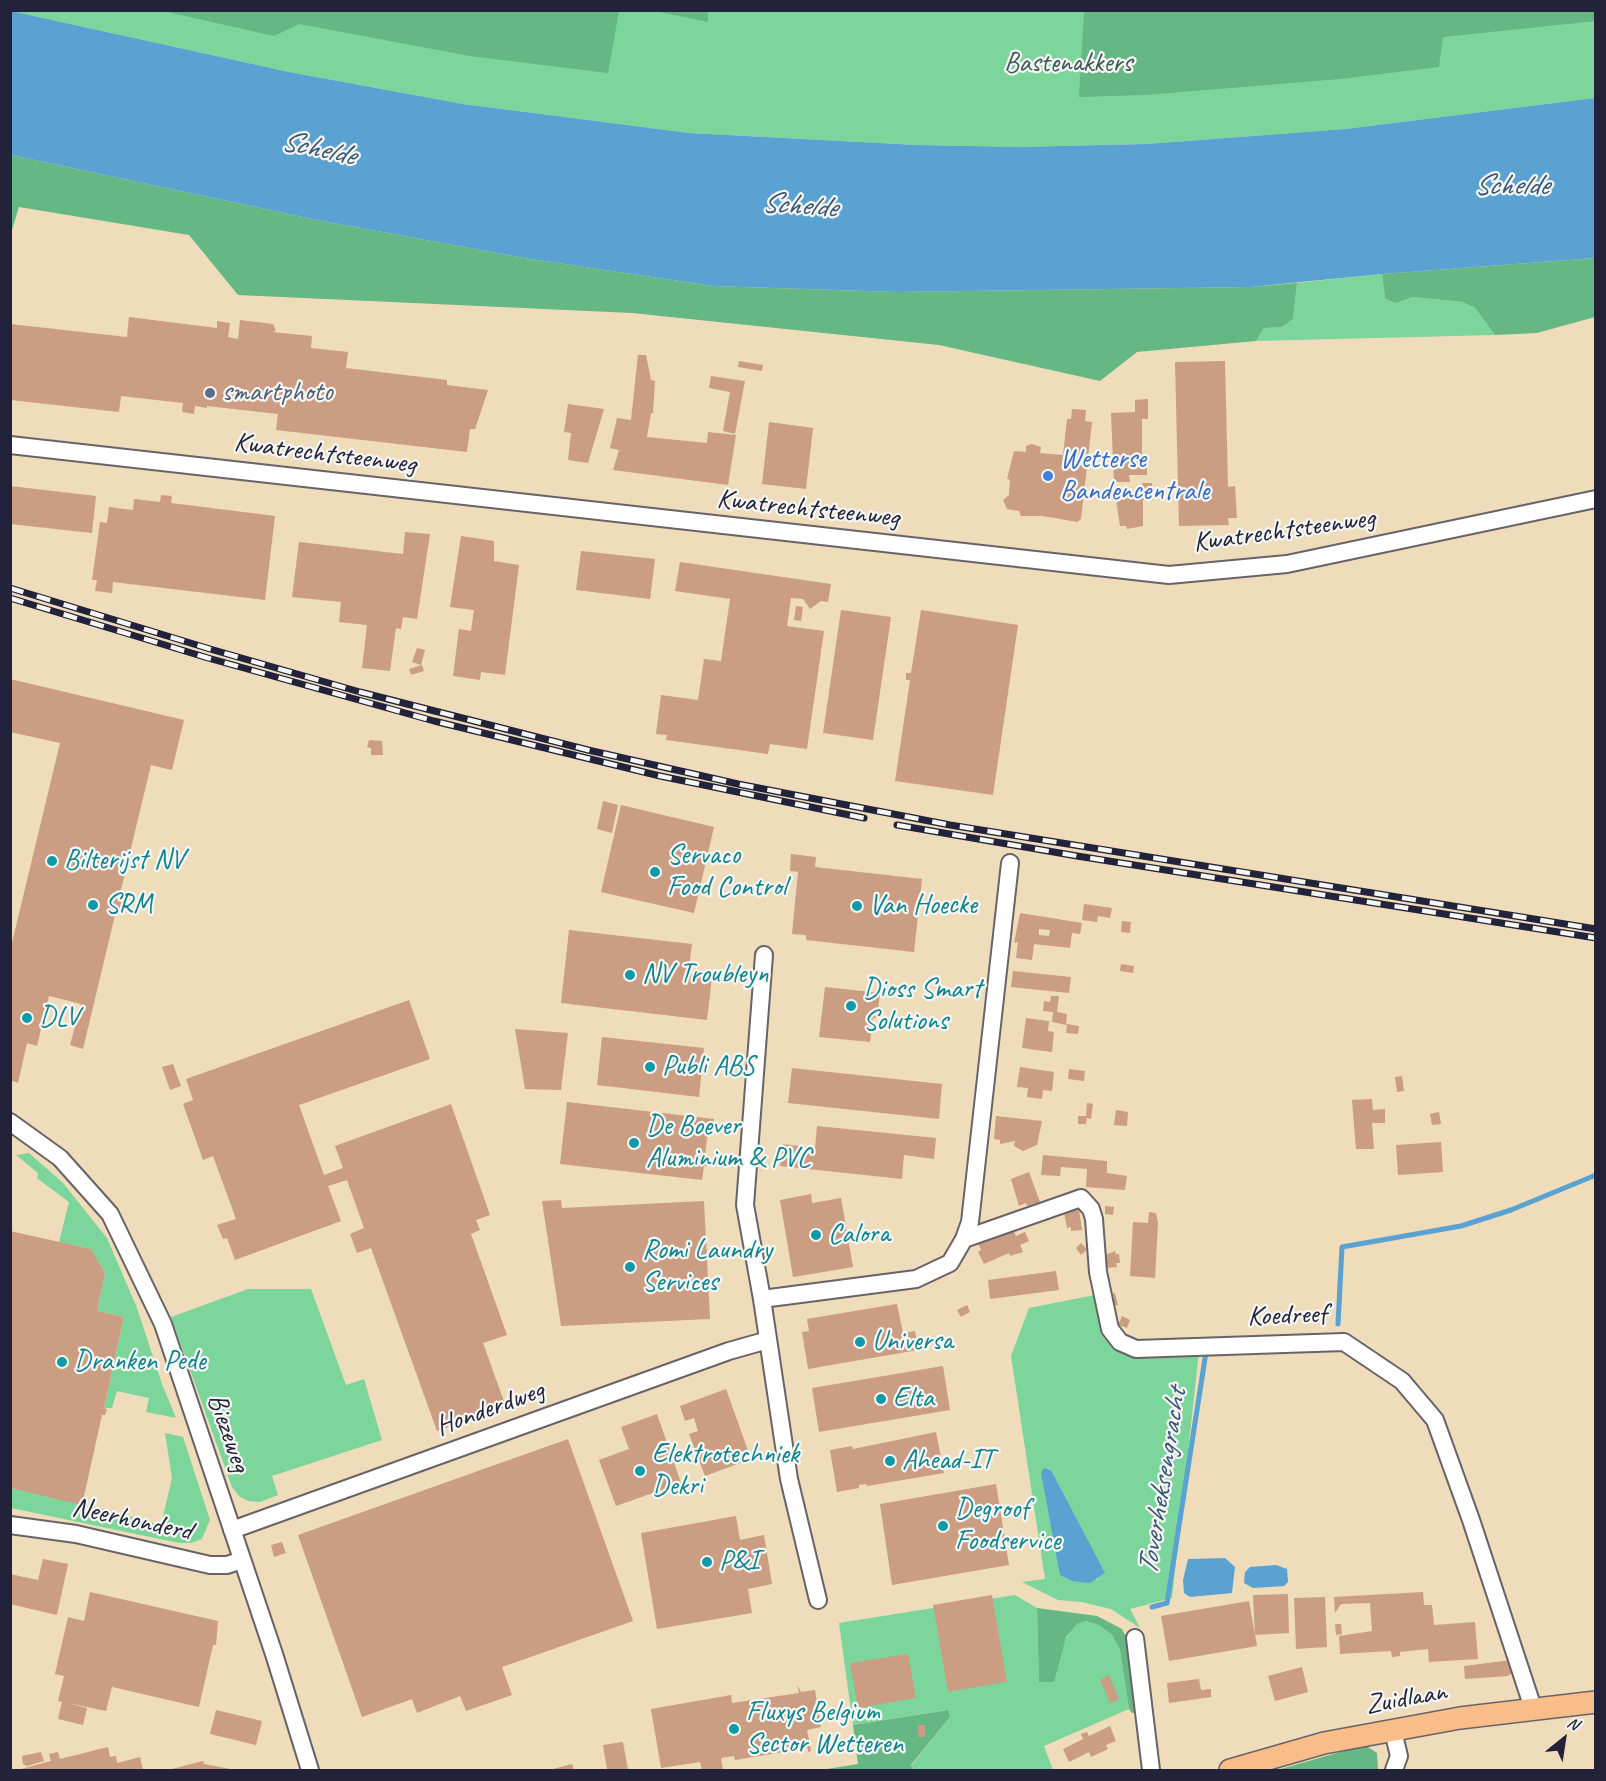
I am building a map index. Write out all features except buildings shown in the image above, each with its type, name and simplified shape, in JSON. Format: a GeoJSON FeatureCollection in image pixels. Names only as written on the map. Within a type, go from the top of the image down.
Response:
{"type":"FeatureCollection","features":[{"type":"Feature","properties":{"kind":"main road","name":"Zuidlaan"},"geometry":{"type":"LineString","coordinates":[[1230,1770],[1324,1743],[1460,1718],[1596,1702]]}},
{"type":"Feature","properties":{"kind":"street","name":"Kwatrechtsteenweg"},"geometry":{"type":"LineString","coordinates":[[10,445],[1169,575],[1287,564],[1596,499]]}},
{"type":"Feature","properties":{"kind":"street"},"geometry":{"type":"LineString","coordinates":[[762,1299],[916,1279],[950,1263],[964,1239],[970,1222],[1010,863]]}},
{"type":"Feature","properties":{"kind":"street"},"geometry":{"type":"LineString","coordinates":[[764,956],[745,1205],[762,1299],[789,1479],[818,1600]]}},
{"type":"Feature","properties":{"kind":"street","name":"Biezeweg"},"geometry":{"type":"LineString","coordinates":[[10,1122],[60,1158],[110,1214],[163,1324],[310,1770]]}},
{"type":"Feature","properties":{"kind":"street","name":"Koedreef"},"geometry":{"type":"LineString","coordinates":[[964,1239],[1081,1198],[1091,1209],[1094,1219],[1098,1272],[1110,1329],[1120,1342],[1136,1349],[1344,1342],[1402,1381],[1435,1420],[1471,1520],[1533,1708]]}},
{"type":"Feature","properties":{"kind":"street","name":"Honderdweg"},"geometry":{"type":"LineString","coordinates":[[232,1530],[729,1351],[768,1340]]}},
{"type":"Feature","properties":{"kind":"street","name":"Neerhonderd"},"geometry":{"type":"LineString","coordinates":[[10,1525],[76,1534],[210,1565],[242,1560]]}},
{"type":"Feature","properties":{"kind":"street"},"geometry":{"type":"LineString","coordinates":[[1135,1638],[1151,1770]]}},
{"type":"Feature","properties":{"kind":"street"},"geometry":{"type":"LineString","coordinates":[[1393,1731],[1399,1756],[1394,1770]]}},
{"type":"Feature","properties":{"kind":"green space"},"geometry":{"type":"Polygon","coordinates":[[[619,10],[608,73],[470,56],[299,24],[274,36],[163,11],[619,10]]]}},
{"type":"Feature","properties":{"kind":"green space"},"geometry":{"type":"Polygon","coordinates":[[[1595,10],[1596,21],[1443,37],[1439,67],[1340,79],[1145,95],[1079,97],[1084,11],[1595,10]]]}},
{"type":"Feature","properties":{"kind":"green space","name":"Bastenakkers"},"geometry":{"type":"Polygon","coordinates":[[[11,11],[1595,11],[1595,98],[1345,129],[1147,144],[1018,147],[917,145],[689,133],[463,104],[289,72],[11,11]]]}},
{"type":"Feature","properties":{"kind":"green space"},"geometry":{"type":"Polygon","coordinates":[[[655,11],[708,11],[708,22],[655,11]]]}},
{"type":"Feature","properties":{"kind":"green space"},"geometry":{"type":"Polygon","coordinates":[[[11,155],[317,220],[524,258],[713,286],[896,292],[1251,287],[1297,283],[1293,319],[1282,327],[1264,328],[1256,341],[1137,352],[1100,381],[939,345],[632,313],[238,295],[189,235],[19,207],[11,233],[11,155]]]}},
{"type":"Feature","properties":{"kind":"green space"},"geometry":{"type":"Polygon","coordinates":[[[1595,258],[1595,317],[1537,333],[1495,335],[1475,308],[1463,302],[1413,297],[1395,303],[1385,298],[1382,274],[1595,258]]]}},
{"type":"Feature","properties":{"kind":"green space"},"geometry":{"type":"Polygon","coordinates":[[[1382,274],[1385,297],[1395,303],[1413,297],[1463,302],[1475,308],[1495,335],[1256,341],[1264,328],[1282,327],[1293,319],[1297,283],[1382,274]]]}},
{"type":"Feature","properties":{"kind":"green space"},"geometry":{"type":"Polygon","coordinates":[[[29,1153],[63,1183],[107,1238],[137,1308],[162,1384],[176,1418],[146,1412],[149,1398],[117,1391],[112,1408],[104,1408],[124,1317],[97,1311],[105,1273],[91,1249],[59,1242],[69,1202],[37,1178],[38,1173],[16,1155],[29,1153]]]}},
{"type":"Feature","properties":{"kind":"green space"},"geometry":{"type":"Polygon","coordinates":[[[248,1289],[311,1289],[346,1385],[364,1379],[382,1440],[272,1476],[278,1495],[260,1502],[248,1501],[239,1496],[232,1487],[171,1317],[248,1289]]]}},
{"type":"Feature","properties":{"kind":"green space"},"geometry":{"type":"Polygon","coordinates":[[[1095,1295],[1111,1340],[1199,1352],[1172,1598],[1130,1609],[1140,1628],[1111,1609],[1081,1602],[1058,1600],[1022,1582],[1045,1579],[1011,1356],[1029,1308],[1095,1295]],[[1048,1468],[1096,1580],[1104,1573],[1048,1468]]]}},
{"type":"Feature","properties":{"kind":"green space"},"geometry":{"type":"Polygon","coordinates":[[[165,1433],[183,1437],[210,1520],[202,1539],[191,1543],[179,1543],[11,1508],[10,1488],[89,1505],[161,1525],[172,1478],[165,1433]]]}},
{"type":"Feature","properties":{"kind":"green space"},"geometry":{"type":"Polygon","coordinates":[[[1015,1595],[1037,1608],[1039,1682],[1070,1632],[1077,1624],[1086,1621],[1099,1625],[1112,1635],[1120,1650],[1129,1709],[1044,1746],[1053,1770],[913,1770],[911,1766],[950,1717],[947,1710],[853,1725],[839,1623],[1015,1595]]]}},
{"type":"Feature","properties":{"kind":"green space"},"geometry":{"type":"Polygon","coordinates":[[[1037,1608],[1097,1616],[1122,1629],[1127,1639],[1137,1712],[1132,1713],[1129,1709],[1120,1650],[1112,1635],[1099,1625],[1086,1621],[1077,1624],[1066,1637],[1054,1682],[1039,1682],[1037,1608]]]}},
{"type":"Feature","properties":{"kind":"green space"},"geometry":{"type":"Polygon","coordinates":[[[948,1710],[950,1717],[911,1765],[913,1770],[821,1770],[858,1764],[853,1725],[948,1710]]]}},
{"type":"Feature","properties":{"kind":"green space"},"geometry":{"type":"Polygon","coordinates":[[[1365,1745],[1377,1753],[1378,1770],[1277,1770],[1365,1745]]]}},
{"type":"Feature","properties":{"kind":"water","name":"Schelde"},"geometry":{"type":"Polygon","coordinates":[[[11,11],[289,72],[463,104],[689,133],[917,145],[1018,147],[1147,144],[1345,129],[1595,98],[1595,258],[1382,274],[1251,287],[896,292],[713,286],[524,258],[317,220],[11,155],[11,11]]]}},
{"type":"Feature","properties":{"kind":"water"},"geometry":{"type":"Polygon","coordinates":[[[1044,1468],[1051,1470],[1105,1573],[1090,1583],[1072,1581],[1060,1575],[1041,1473],[1044,1468]]]}},
{"type":"Feature","properties":{"kind":"water"},"geometry":{"type":"Polygon","coordinates":[[[1225,1558],[1235,1567],[1232,1593],[1190,1597],[1184,1593],[1183,1580],[1188,1559],[1225,1558]]]}},
{"type":"Feature","properties":{"kind":"water"},"geometry":{"type":"Polygon","coordinates":[[[1276,1565],[1287,1569],[1288,1582],[1284,1586],[1253,1588],[1244,1583],[1245,1572],[1250,1567],[1276,1565]]]}},
{"type":"Feature","properties":{"kind":"waterway","name":"Toverheksengracht"},"geometry":{"type":"LineString","coordinates":[[1338,1324],[1342,1247],[1461,1226],[1511,1210],[1596,1175]]}},
{"type":"Feature","properties":{"kind":"waterway","name":"Toverheksengracht"},"geometry":{"type":"LineString","coordinates":[[1152,1607],[1167,1603],[1206,1352]]}},
{"type":"Feature","properties":{"kind":"railway"},"geometry":{"type":"LineString","coordinates":[[10,588],[360,692],[588,750],[738,784],[950,825],[1596,929]]}},
{"type":"Feature","properties":{"kind":"railway"},"geometry":{"type":"LineString","coordinates":[[10,598],[208,658],[434,721],[660,776],[864,818]]}},
{"type":"Feature","properties":{"kind":"railway"},"geometry":{"type":"LineString","coordinates":[[897,825],[1077,856],[1596,938]]}},
{"type":"Feature","properties":{"kind":"place","name":"smartphoto"},"geometry":{"type":"Point","coordinates":[210,393]}},
{"type":"Feature","properties":{"kind":"place","name":"Wetterse Bandencentrale"},"geometry":{"type":"Point","coordinates":[1048,476]}},
{"type":"Feature","properties":{"kind":"place","name":"Bilterijst NV"},"geometry":{"type":"Point","coordinates":[52,861]}},
{"type":"Feature","properties":{"kind":"place","name":"Servaco Food Control"},"geometry":{"type":"Point","coordinates":[655,872]}},
{"type":"Feature","properties":{"kind":"place","name":"SRM"},"geometry":{"type":"Point","coordinates":[93,905]}},
{"type":"Feature","properties":{"kind":"place","name":"Van Hoecke"},"geometry":{"type":"Point","coordinates":[857,906]}},
{"type":"Feature","properties":{"kind":"place","name":"NV Troubleyn"},"geometry":{"type":"Point","coordinates":[630,975]}},
{"type":"Feature","properties":{"kind":"place","name":"Dioss Smart Solutions"},"geometry":{"type":"Point","coordinates":[851,1006]}},
{"type":"Feature","properties":{"kind":"place","name":"DLV"},"geometry":{"type":"Point","coordinates":[27,1018]}},
{"type":"Feature","properties":{"kind":"place","name":"Publi ABS"},"geometry":{"type":"Point","coordinates":[650,1067]}},
{"type":"Feature","properties":{"kind":"place","name":"De Boever Aluminium & PVC"},"geometry":{"type":"Point","coordinates":[634,1143]}},
{"type":"Feature","properties":{"kind":"place","name":"Calora"},"geometry":{"type":"Point","coordinates":[816,1235]}},
{"type":"Feature","properties":{"kind":"place","name":"Romi Laundry Services"},"geometry":{"type":"Point","coordinates":[630,1267]}},
{"type":"Feature","properties":{"kind":"place","name":"Universa"},"geometry":{"type":"Point","coordinates":[860,1342]}},
{"type":"Feature","properties":{"kind":"place","name":"Dranken Pede"},"geometry":{"type":"Point","coordinates":[62,1362]}},
{"type":"Feature","properties":{"kind":"place","name":"Elta"},"geometry":{"type":"Point","coordinates":[881,1399]}},
{"type":"Feature","properties":{"kind":"place","name":"Ahead-IT"},"geometry":{"type":"Point","coordinates":[890,1461]}},
{"type":"Feature","properties":{"kind":"place","name":"Elektrotechniek Dekri"},"geometry":{"type":"Point","coordinates":[640,1471]}},
{"type":"Feature","properties":{"kind":"place","name":"Degroof Foodservice"},"geometry":{"type":"Point","coordinates":[943,1526]}},
{"type":"Feature","properties":{"kind":"place","name":"P&I"},"geometry":{"type":"Point","coordinates":[707,1562]}},
{"type":"Feature","properties":{"kind":"place","name":"Fluxys Belgium Sector Wetteren"},"geometry":{"type":"Point","coordinates":[734,1729]}}]}
